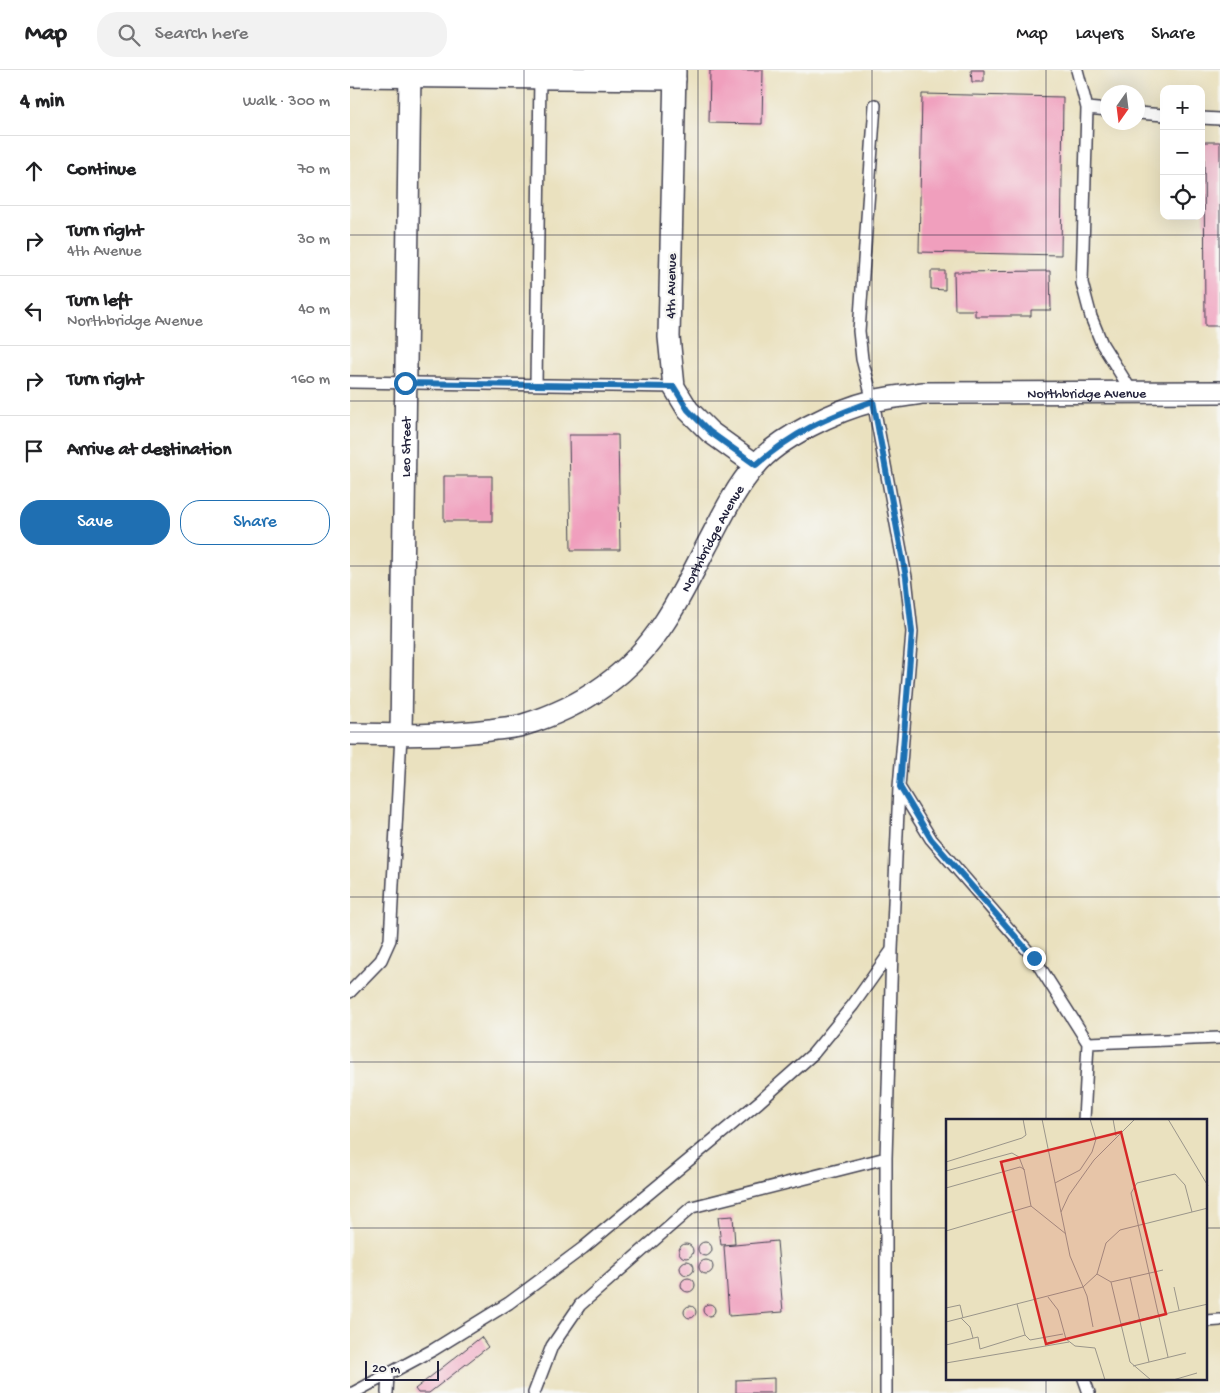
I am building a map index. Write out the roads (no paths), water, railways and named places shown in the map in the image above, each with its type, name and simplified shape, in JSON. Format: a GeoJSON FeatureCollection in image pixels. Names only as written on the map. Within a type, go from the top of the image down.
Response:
{"type":"FeatureCollection","features":[{"type":"Feature","properties":{"kind":"street"},"geometry":{"type":"LineString","coordinates":[[350,76],[410,74],[675,74]]}},
{"type":"Feature","properties":{"kind":"street","name":"Leo Street"},"geometry":{"type":"LineString","coordinates":[[401,735],[410,74]]}},
{"type":"Feature","properties":{"kind":"street","name":"4th Avenue"},"geometry":{"type":"LineString","coordinates":[[675,74],[669,338],[674,387],[688,410],[710,432],[756,465]]}},
{"type":"Feature","properties":{"kind":"street","name":"Northbridge Avenue"},"geometry":{"type":"LineString","coordinates":[[350,734],[401,735],[470,732],[522,726],[569,708],[606,686],[637,658],[664,623],[729,502],[756,465],[776,447],[804,429],[834,415],[873,401],[922,393],[1220,392]]}},
{"type":"Feature","properties":{"kind":"lane"},"geometry":{"type":"LineString","coordinates":[[1077,70],[1087,108],[1082,283],[1091,317],[1102,344],[1132,392]]}},
{"type":"Feature","properties":{"kind":"lane"},"geometry":{"type":"LineString","coordinates":[[536,385],[540,74]]}},
{"type":"Feature","properties":{"kind":"lane"},"geometry":{"type":"LineString","coordinates":[[875,105],[859,331],[862,359],[873,401],[906,577],[912,632],[900,787],[892,950],[886,1158],[886,1393]]}},
{"type":"Feature","properties":{"kind":"lane"},"geometry":{"type":"LineString","coordinates":[[1087,108],[1100,109]]}},
{"type":"Feature","properties":{"kind":"lane"},"geometry":{"type":"LineString","coordinates":[[1145,114],[1160,115]]}},
{"type":"Feature","properties":{"kind":"lane"},"geometry":{"type":"LineString","coordinates":[[1205,118],[1220,120]]}},
{"type":"Feature","properties":{"kind":"lane"},"geometry":{"type":"LineString","coordinates":[[350,382],[674,387]]}},
{"type":"Feature","properties":{"kind":"lane"},"geometry":{"type":"LineString","coordinates":[[350,992],[381,960],[390,940],[401,735]]}},
{"type":"Feature","properties":{"kind":"lane"},"geometry":{"type":"LineString","coordinates":[[900,787],[931,839],[1034,958],[1088,1043],[1084,1119]]}},
{"type":"Feature","properties":{"kind":"lane"},"geometry":{"type":"LineString","coordinates":[[353,1393],[433,1350],[509,1303],[583,1248],[760,1102],[813,1054],[853,1005],[892,950]]}},
{"type":"Feature","properties":{"kind":"lane"},"geometry":{"type":"LineString","coordinates":[[1088,1043],[1220,1038]]}},
{"type":"Feature","properties":{"kind":"lane"},"geometry":{"type":"LineString","coordinates":[[534,1393],[552,1346],[580,1305],[692,1207],[886,1158]]}},
{"type":"Feature","properties":{"kind":"lane"},"geometry":{"type":"LineString","coordinates":[[387,1393],[388,1374]]}},
{"type":"Feature","properties":{"kind":"lane"},"geometry":{"type":"LineString","coordinates":[[1084,1380],[1089,1393]]}}]}
